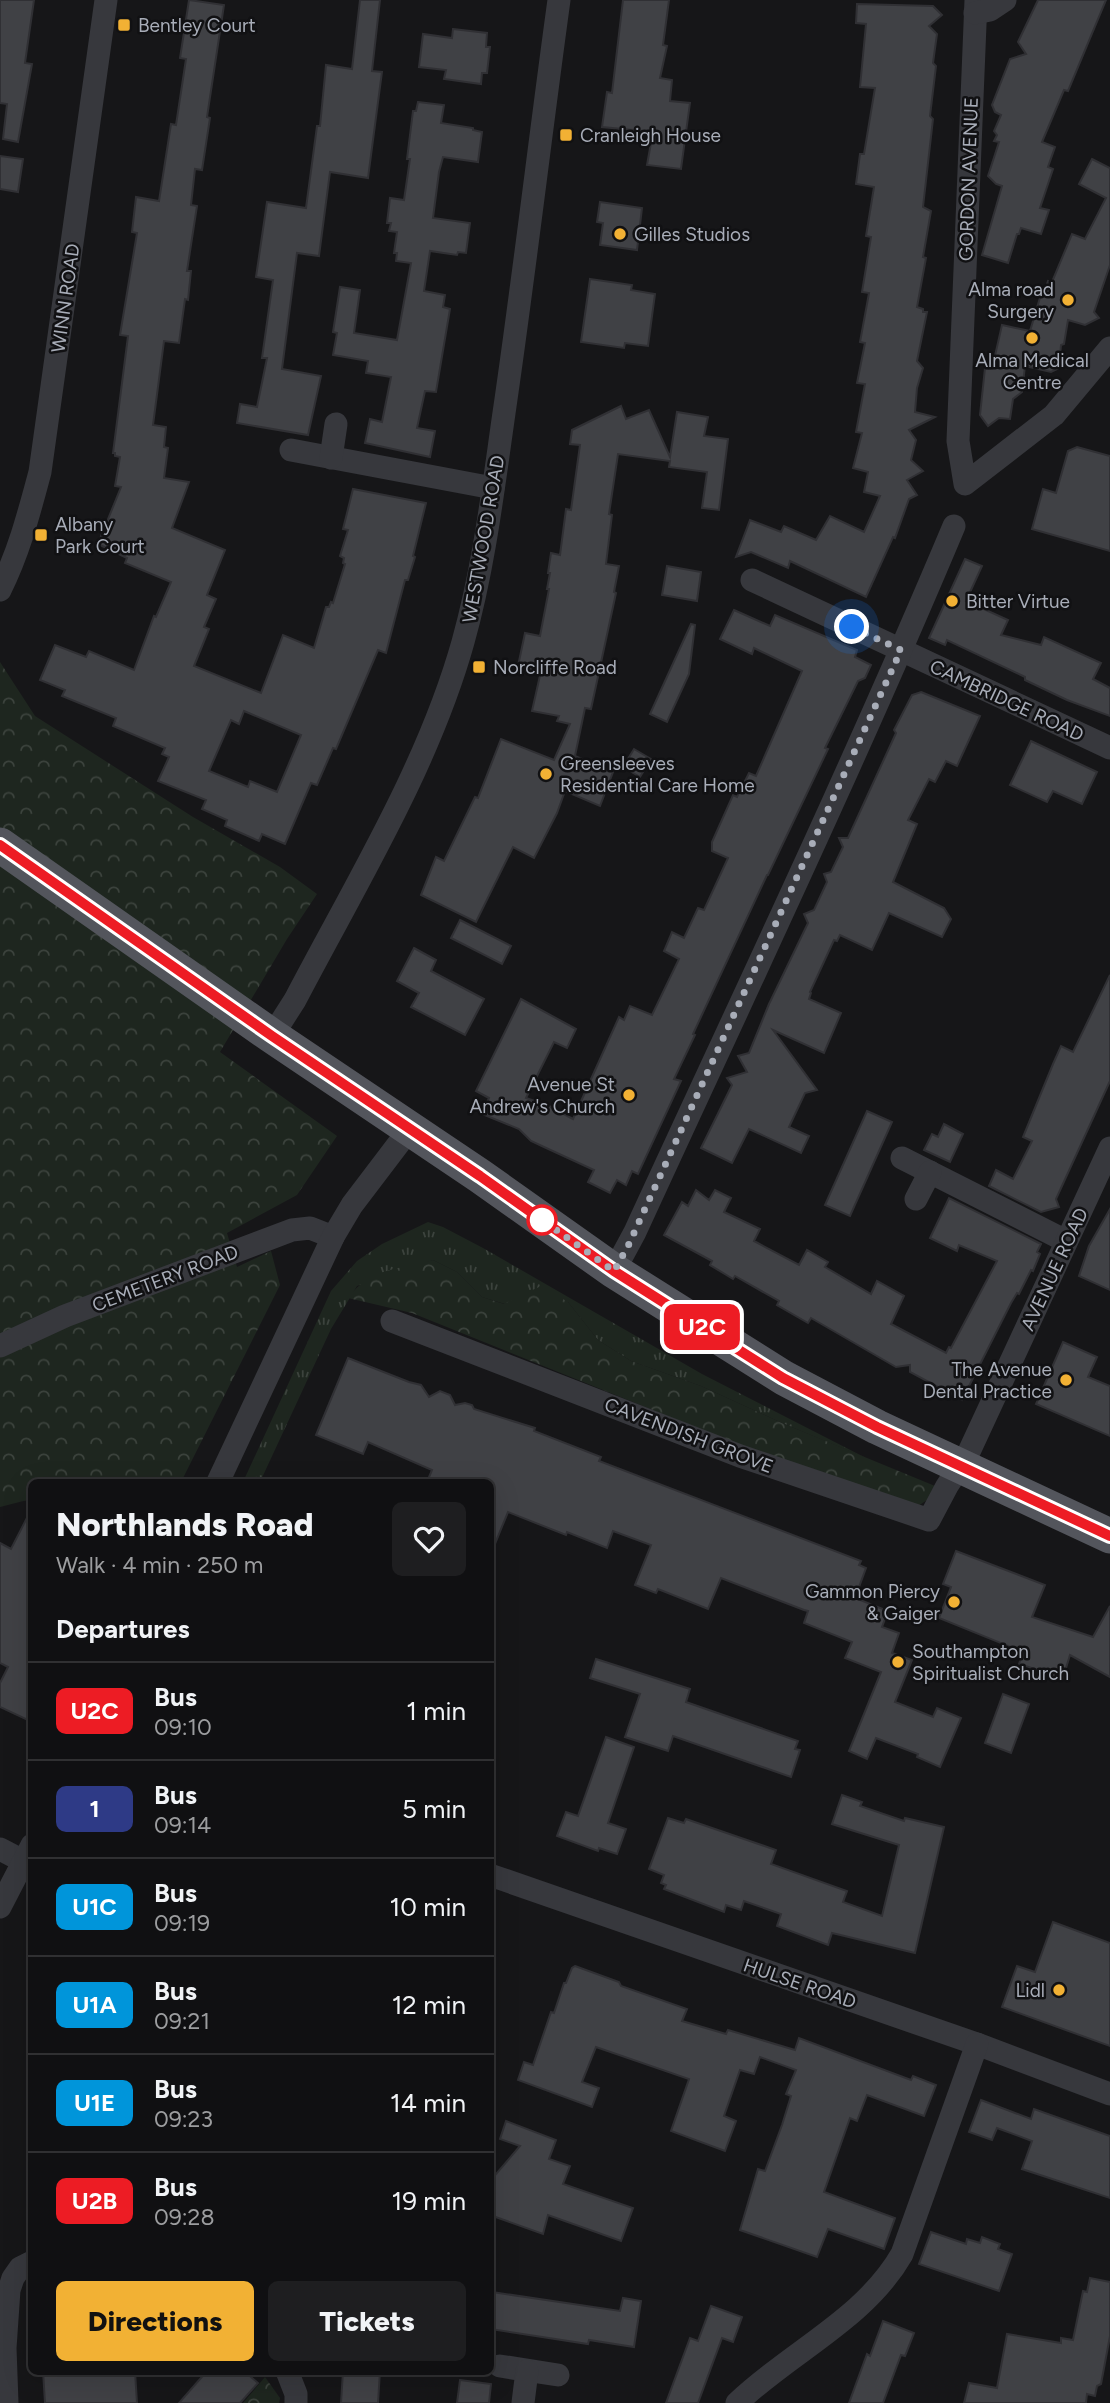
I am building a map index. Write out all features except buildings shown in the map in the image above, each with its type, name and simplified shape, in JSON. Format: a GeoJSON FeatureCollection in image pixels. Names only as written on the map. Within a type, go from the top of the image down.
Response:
{"type":"FeatureCollection","features":[{"type":"Feature","properties":{"kind":"main road"},"geometry":{"type":"LineString","coordinates":[[0,845],[614,1271],[783,1378],[877,1427],[1110,1536]]}},
{"type":"Feature","properties":{"kind":"street","name":"WINN ROAD"},"geometry":{"type":"LineString","coordinates":[[0,590],[19,547],[40,472],[106,0]]}},
{"type":"Feature","properties":{"kind":"street","name":"WESTWOOD ROAD"},"geometry":{"type":"LineString","coordinates":[[272,1036],[295,1000],[381,835],[428,737],[463,643],[478,583],[520,309],[559,0]]}},
{"type":"Feature","properties":{"kind":"street"},"geometry":{"type":"LineString","coordinates":[[976,7],[990,10],[1004,0]]}},
{"type":"Feature","properties":{"kind":"street","name":"GORDON AVENUE"},"geometry":{"type":"LineString","coordinates":[[976,7],[958,441],[965,484],[1054,415],[1110,348]]}},
{"type":"Feature","properties":{"kind":"street"},"geometry":{"type":"LineString","coordinates":[[331,457],[336,424]]}},
{"type":"Feature","properties":{"kind":"street"},"geometry":{"type":"LineString","coordinates":[[291,450],[493,488]]}},
{"type":"Feature","properties":{"kind":"street"},"geometry":{"type":"LineString","coordinates":[[614,1271],[635,1231],[901,650],[954,526]]}},
{"type":"Feature","properties":{"kind":"street","name":"CAMBRIDGE ROAD"},"geometry":{"type":"LineString","coordinates":[[752,580],[1110,748]]}},
{"type":"Feature","properties":{"kind":"street"},"geometry":{"type":"LineString","coordinates":[[219,1479],[333,1237],[352,1205],[409,1130]]}},
{"type":"Feature","properties":{"kind":"street","name":"AVENUE ROAD"},"geometry":{"type":"LineString","coordinates":[[961,1466],[1110,1148]]}},
{"type":"Feature","properties":{"kind":"street"},"geometry":{"type":"LineString","coordinates":[[902,1158],[1066,1241]]}},
{"type":"Feature","properties":{"kind":"street"},"geometry":{"type":"LineString","coordinates":[[916,1199],[930,1172]]}},
{"type":"Feature","properties":{"kind":"street","name":"CEMETERY ROAD"},"geometry":{"type":"LineString","coordinates":[[0,1346],[65,1316],[292,1230],[310,1228],[333,1237]]}},
{"type":"Feature","properties":{"kind":"street","name":"CAVENDISH GROVE"},"geometry":{"type":"LineString","coordinates":[[392,1321],[740,1456],[929,1520],[961,1466]]}},
{"type":"Feature","properties":{"kind":"street"},"geometry":{"type":"LineString","coordinates":[[0,1850],[27,1853],[0,1907]]}},
{"type":"Feature","properties":{"kind":"street","name":"HULSE ROAD"},"geometry":{"type":"LineString","coordinates":[[494,1876],[977,2044],[1110,2094]]}},
{"type":"Feature","properties":{"kind":"street"},"geometry":{"type":"LineString","coordinates":[[737,2403],[837,2323],[890,2274],[902,2253],[977,2044]]}},
{"type":"Feature","properties":{"kind":"street"},"geometry":{"type":"LineString","coordinates":[[7,2403],[5,2348],[9,2290],[13,2278],[28,2264]]}},
{"type":"Feature","properties":{"kind":"street"},"geometry":{"type":"LineString","coordinates":[[500,2366],[558,2375]]}},
{"type":"Feature","properties":{"kind":"street"},"geometry":{"type":"LineString","coordinates":[[523,2403],[527,2371]]}},
{"type":"Feature","properties":{"kind":"street"},"geometry":{"type":"LineString","coordinates":[[292,2375],[296,2403]]}},
{"type":"Feature","properties":{"kind":"green space"},"geometry":{"type":"Polygon","coordinates":[[[0,662],[35,716],[193,817],[280,867],[317,894],[220,1052],[337,1136],[297,1195],[227,1233],[237,1267],[271,1251],[280,1285],[183,1479],[28,1479],[28,1500],[0,1507],[0,662]]]}},
{"type":"Feature","properties":{"kind":"green space"},"geometry":{"type":"Polygon","coordinates":[[[428,1222],[443,1227],[702,1374],[866,1458],[701,1386],[631,1361],[598,1340],[568,1302],[505,1304],[482,1297],[457,1272],[433,1260],[357,1286],[331,1329],[261,1479],[244,1479],[331,1291],[357,1261],[382,1244],[428,1222]]]}},
{"type":"Feature","properties":{"kind":"green space"},"geometry":{"type":"Polygon","coordinates":[[[433,1260],[457,1272],[482,1297],[504,1304],[541,1286],[568,1302],[598,1340],[631,1361],[701,1386],[782,1423],[935,1486],[930,1498],[915,1508],[787,1464],[412,1313],[348,1298],[366,1280],[376,1275],[433,1260]]]}},
{"type":"Feature","properties":{"kind":"green space"},"geometry":{"type":"Polygon","coordinates":[[[265,2377],[280,2398],[279,2403],[243,2403],[265,2377]]]}},
{"type":"Feature","properties":{"kind":"bus line","name":"U2C"},"geometry":{"type":"LineString","coordinates":[[0,845],[108,923],[480,1176],[614,1271],[783,1378],[877,1427],[1110,1536]]}},
{"type":"Feature","properties":{"kind":"place","name":"Bentley Court"},"geometry":{"type":"Point","coordinates":[124,25]}},
{"type":"Feature","properties":{"kind":"place","name":"Cranleigh House"},"geometry":{"type":"Point","coordinates":[566,135]}},
{"type":"Feature","properties":{"kind":"place","name":"Gilles Studios"},"geometry":{"type":"Point","coordinates":[620,234]}},
{"type":"Feature","properties":{"kind":"place","name":"Alma road Surgery"},"geometry":{"type":"Point","coordinates":[1068,300]}},
{"type":"Feature","properties":{"kind":"place","name":"Alma Medical Centre"},"geometry":{"type":"Point","coordinates":[1032,338]}},
{"type":"Feature","properties":{"kind":"place","name":"Albany Park Court"},"geometry":{"type":"Point","coordinates":[41,535]}},
{"type":"Feature","properties":{"kind":"place","name":"Bitter Virtue"},"geometry":{"type":"Point","coordinates":[952,601]}},
{"type":"Feature","properties":{"kind":"place","name":"Norcliffe Road"},"geometry":{"type":"Point","coordinates":[479,667]}},
{"type":"Feature","properties":{"kind":"place","name":"Greensleeves Residential Care Home"},"geometry":{"type":"Point","coordinates":[546,774]}},
{"type":"Feature","properties":{"kind":"place","name":"Avenue St Andrew's Church"},"geometry":{"type":"Point","coordinates":[629,1095]}},
{"type":"Feature","properties":{"kind":"place","name":"The Avenue Dental Practice"},"geometry":{"type":"Point","coordinates":[1066,1380]}},
{"type":"Feature","properties":{"kind":"place","name":"Gammon Piercy & Gaiger"},"geometry":{"type":"Point","coordinates":[954,1602]}},
{"type":"Feature","properties":{"kind":"place","name":"Southampton Spiritualist Church"},"geometry":{"type":"Point","coordinates":[898,1662]}},
{"type":"Feature","properties":{"kind":"place","name":"Lidl"},"geometry":{"type":"Point","coordinates":[1059,1990]}},
{"type":"Feature","properties":{"kind":"route"},"geometry":{"type":"LineString","coordinates":[[542,1220],[534,1214],[614,1271],[628,1246],[901,650],[852,627]]}}]}
